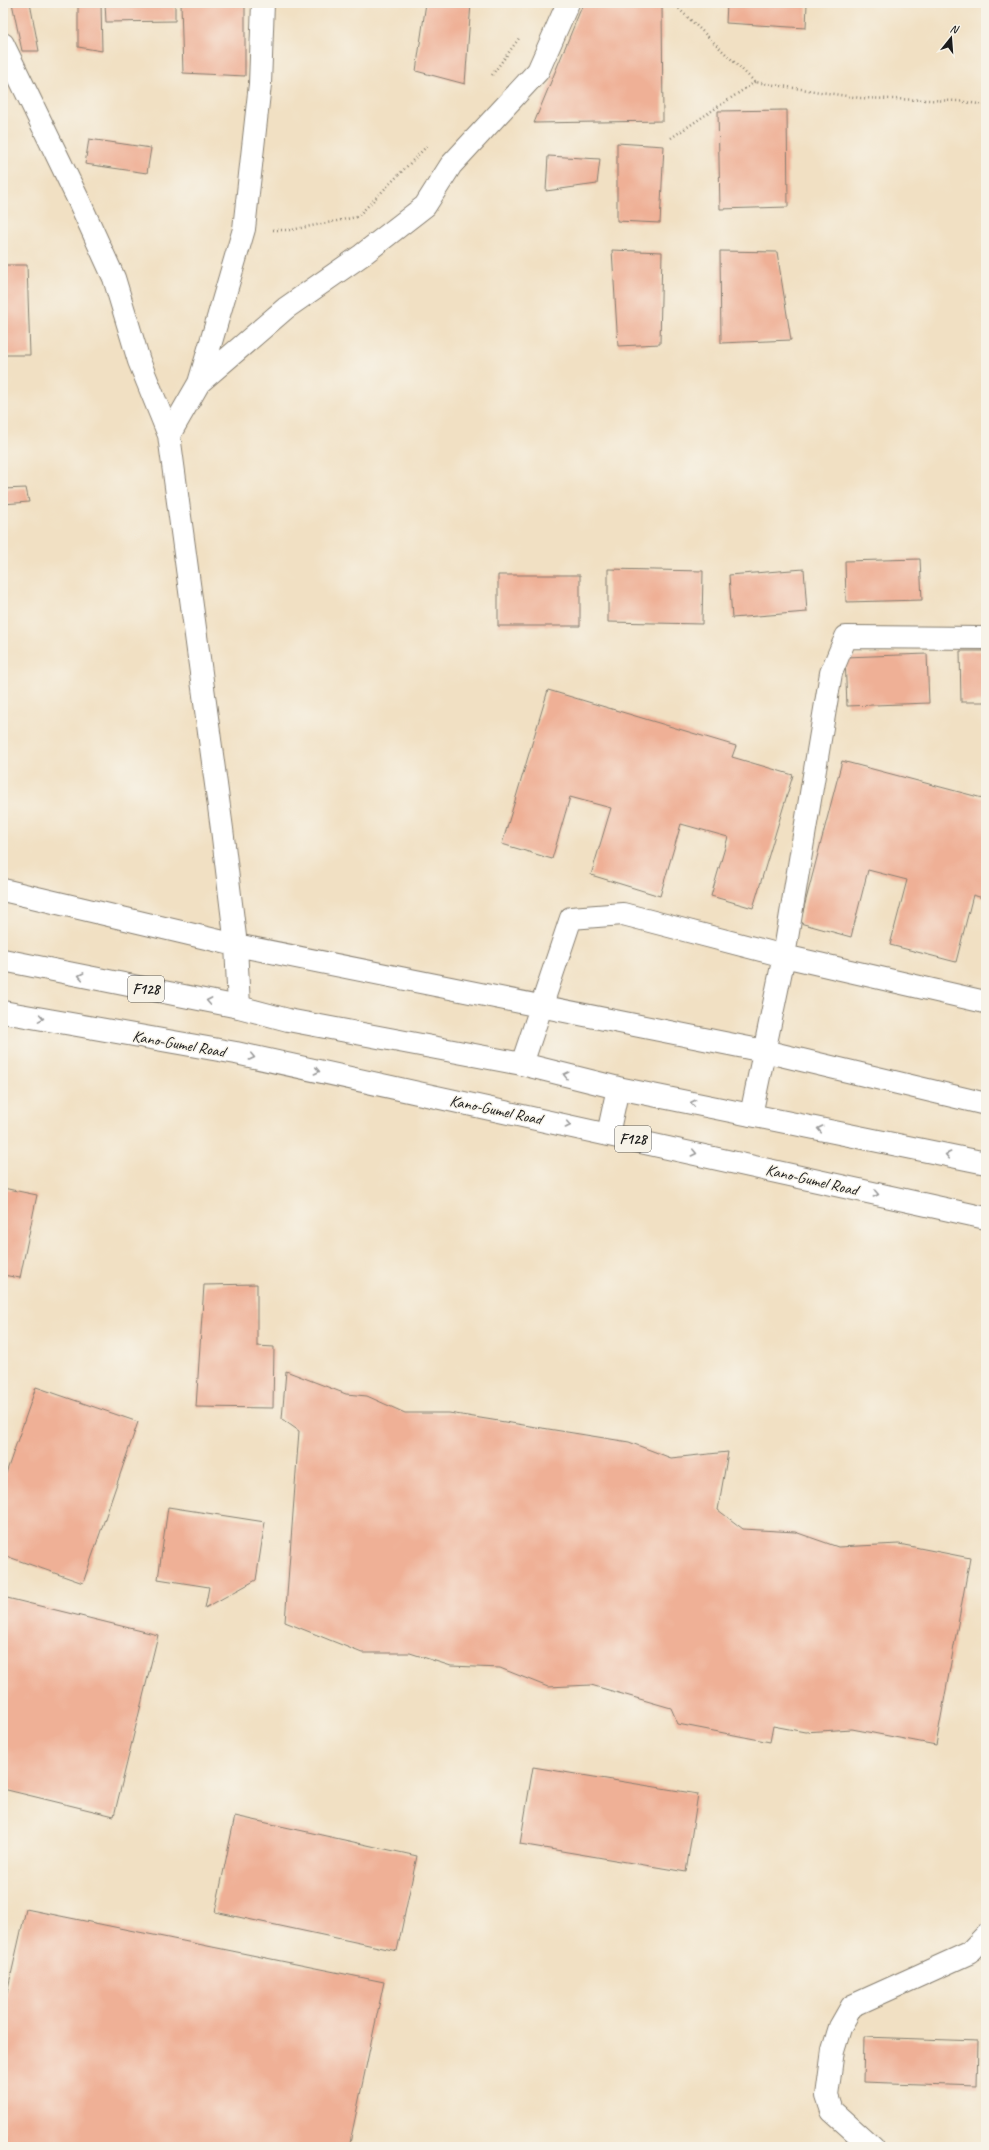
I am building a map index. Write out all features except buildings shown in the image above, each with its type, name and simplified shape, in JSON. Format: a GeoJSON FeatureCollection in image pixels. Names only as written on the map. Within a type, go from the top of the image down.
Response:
{"type":"FeatureCollection","features":[{"type":"Feature","properties":{"kind":"street"},"geometry":{"type":"LineString","coordinates":[[168,435],[199,383],[244,229],[260,84],[263,3]]}},
{"type":"Feature","properties":{"kind":"street"},"geometry":{"type":"LineString","coordinates":[[199,383],[286,308],[362,254],[425,206],[451,165],[538,71],[568,3]]}},
{"type":"Feature","properties":{"kind":"street"},"geometry":{"type":"LineString","coordinates":[[3,44],[78,199],[114,278],[139,362],[168,435],[236,946],[239,1008]]}},
{"type":"Feature","properties":{"kind":"street"},"geometry":{"type":"LineString","coordinates":[[751,1114],[784,956],[831,673],[846,637],[986,638]]}},
{"type":"Feature","properties":{"kind":"street"},"geometry":{"type":"LineString","coordinates":[[3,890],[236,946],[764,1051],[986,1104]]}},
{"type":"Feature","properties":{"kind":"street"},"geometry":{"type":"LineString","coordinates":[[522,1064],[572,918],[623,914],[784,956],[985,1002]]}},
{"type":"Feature","properties":{"kind":"street","name":"F128"},"geometry":{"type":"LineString","coordinates":[[3,960],[239,1008],[288,1020],[522,1064],[618,1088],[986,1163]]}},
{"type":"Feature","properties":{"kind":"street","name":"Kano-Gumel Road"},"geometry":{"type":"LineString","coordinates":[[3,1012],[236,1053],[986,1218]]}},
{"type":"Feature","properties":{"kind":"street"},"geometry":{"type":"LineString","coordinates":[[608,1134],[618,1088]]}},
{"type":"Feature","properties":{"kind":"street"},"geometry":{"type":"LineString","coordinates":[[872,2147],[832,2111],[827,2096],[833,2050],[840,2028],[852,2006],[969,1953],[986,1936]]}},
{"type":"Feature","properties":{"kind":"path"},"geometry":{"type":"LineString","coordinates":[[676,6],[755,82],[860,98],[958,101],[986,104]]}},
{"type":"Feature","properties":{"kind":"path"},"geometry":{"type":"LineString","coordinates":[[489,79],[521,35]]}},
{"type":"Feature","properties":{"kind":"path"},"geometry":{"type":"LineString","coordinates":[[671,138],[755,82]]}},
{"type":"Feature","properties":{"kind":"path"},"geometry":{"type":"LineString","coordinates":[[244,229],[291,230],[357,217],[432,141]]}}]}
